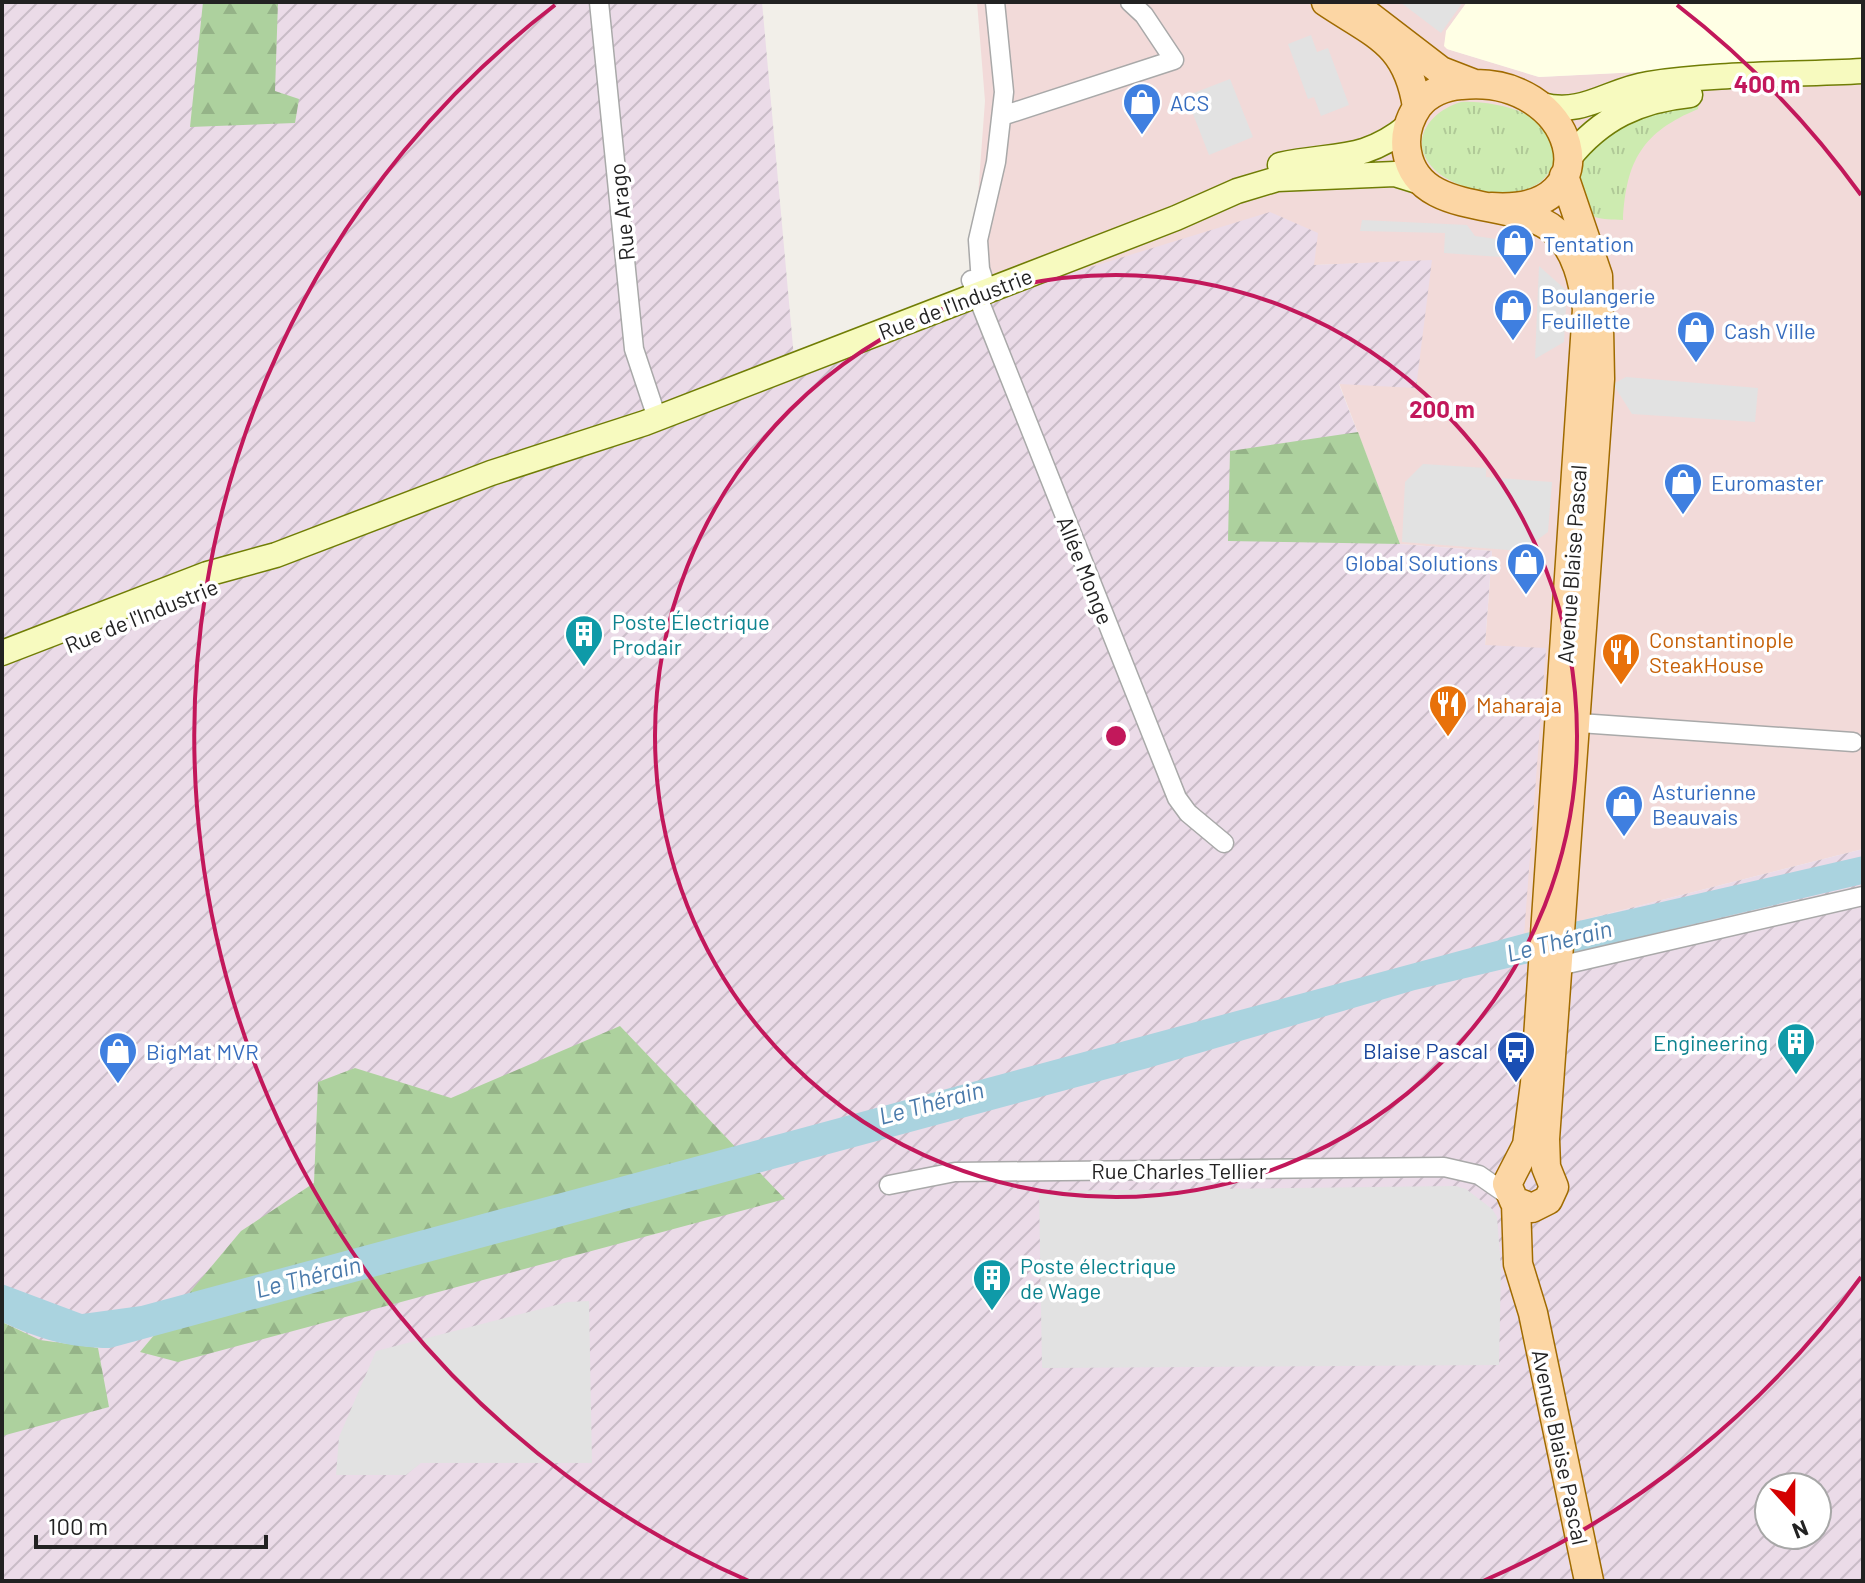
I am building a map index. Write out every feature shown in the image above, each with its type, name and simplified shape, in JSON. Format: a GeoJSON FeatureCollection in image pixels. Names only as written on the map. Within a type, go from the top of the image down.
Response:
{"type":"FeatureCollection","features":[{"type":"Feature","properties":{"kind":"main road"},"geometry":{"type":"LineString","coordinates":[[1326,2],[1374,31],[1395,49],[1409,73],[1413,117],[1408,157],[1424,183]]}},
{"type":"Feature","properties":{"kind":"main road"},"geometry":{"type":"LineString","coordinates":[[1351,2],[1441,71],[1511,92],[1542,105]]}},
{"type":"Feature","properties":{"kind":"main road"},"geometry":{"type":"LineString","coordinates":[[1413,117],[1430,95],[1447,87],[1481,85]]}},
{"type":"Feature","properties":{"kind":"main road","name":"Avenue Blaise Pascal"},"geometry":{"type":"LineString","coordinates":[[1542,105],[1561,127],[1567,167],[1593,255],[1601,295],[1598,407],[1568,723],[1554,914],[1545,1139],[1528,1165],[1508,1181],[1523,1202],[1518,1264],[1533,1313],[1587,1569]]}},
{"type":"Feature","properties":{"kind":"main road","name":"Avenue Blaise Pascal"},"geometry":{"type":"LineString","coordinates":[[1491,207],[1510,208],[1535,203],[1554,191],[1567,167]]}},
{"type":"Feature","properties":{"kind":"main road","name":"Avenue Blaise Pascal"},"geometry":{"type":"LineString","coordinates":[[1424,183],[1451,198],[1536,219],[1559,236],[1578,268],[1587,309],[1568,723]]}},
{"type":"Feature","properties":{"kind":"main road","name":"Avenue Blaise Pascal"},"geometry":{"type":"LineString","coordinates":[[1523,1202],[1550,1198],[1554,1187],[1528,1165]]}},
{"type":"Feature","properties":{"kind":"street","name":"Rue Arago"},"geometry":{"type":"LineString","coordinates":[[599,2],[634,349],[655,413]]}},
{"type":"Feature","properties":{"kind":"street","name":"Allée Monge"},"geometry":{"type":"LineString","coordinates":[[995,2],[1003,82],[1002,116],[994,176],[979,231],[979,286],[1177,798],[1188,813],[1224,843]]}},
{"type":"Feature","properties":{"kind":"street"},"geometry":{"type":"LineString","coordinates":[[1002,116],[1174,60],[1144,15],[1130,2]]}},
{"type":"Feature","properties":{"kind":"street"},"geometry":{"type":"LineString","coordinates":[[1542,105],[1584,107],[1625,90],[1660,83],[1863,71]]}},
{"type":"Feature","properties":{"kind":"street","name":"Avenue Blaise Pascal"},"geometry":{"type":"LineString","coordinates":[[1567,167],[1586,137],[1610,117],[1661,99],[1863,86]]}},
{"type":"Feature","properties":{"kind":"street","name":"Rue de l'Industrie"},"geometry":{"type":"LineString","coordinates":[[2,669],[185,599],[276,555],[491,473],[553,444],[655,413],[1268,168],[1369,152],[1413,117]]}},
{"type":"Feature","properties":{"kind":"street","name":"Rue de l'Industrie"},"geometry":{"type":"LineString","coordinates":[[979,286],[1268,181],[1299,176],[1345,178],[1395,174],[1424,183]]}},
{"type":"Feature","properties":{"kind":"street","name":"Rue de l'Industrie"},"geometry":{"type":"LineString","coordinates":[[2,653],[207,574],[276,555]]}},
{"type":"Feature","properties":{"kind":"street"},"geometry":{"type":"LineString","coordinates":[[1568,723],[1853,742]]}},
{"type":"Feature","properties":{"kind":"street"},"geometry":{"type":"LineString","coordinates":[[1551,965],[1863,896]]}},
{"type":"Feature","properties":{"kind":"street","name":"Rue Charles Tellier"},"geometry":{"type":"LineString","coordinates":[[889,1185],[955,1172],[1444,1167],[1469,1171],[1528,1165]]}},
{"type":"Feature","properties":{"kind":"street","name":"Rue Charles Tellier"},"geometry":{"type":"LineString","coordinates":[[1469,1171],[1523,1202]]}},
{"type":"Feature","properties":{"kind":"shaded area"},"geometry":{"type":"Polygon","coordinates":[[[2,2],[762,2],[795,369],[970,304],[1270,212],[1318,233],[1314,265],[1432,260],[1416,388],[1339,384],[1400,544],[1492,551],[1485,645],[1546,648],[1524,935],[1863,849],[1863,1581],[2,1581],[2,2]]]}},
{"type":"Feature","properties":{"kind":"shaded area"},"geometry":{"type":"Polygon","coordinates":[[[977,2],[1467,2],[1446,31],[1447,49],[1539,77],[1863,61],[1863,849],[1524,935],[1485,645],[1492,551],[1400,544],[1339,383],[1431,261],[1314,265],[970,304],[985,101],[977,2]]]}},
{"type":"Feature","properties":{"kind":"shaded area"},"geometry":{"type":"Polygon","coordinates":[[[1400,2],[1463,2],[1441,33],[1400,2]]]}},
{"type":"Feature","properties":{"kind":"shaded area"},"geometry":{"type":"Polygon","coordinates":[[[1467,2],[1863,2],[1863,61],[1539,77],[1444,46],[1446,31],[1467,2]]]}},
{"type":"Feature","properties":{"kind":"shaded area"},"geometry":{"type":"Polygon","coordinates":[[[1311,35],[1317,52],[1328,48],[1349,105],[1321,116],[1314,97],[1308,99],[1288,44],[1311,35]]]}},
{"type":"Feature","properties":{"kind":"shaded area"},"geometry":{"type":"Polygon","coordinates":[[[1230,79],[1253,137],[1209,155],[1186,96],[1230,79]]]}},
{"type":"Feature","properties":{"kind":"shaded area"},"geometry":{"type":"Polygon","coordinates":[[[1362,220],[1467,225],[1475,236],[1511,241],[1501,257],[1444,253],[1445,233],[1360,231],[1362,220]]]}},
{"type":"Feature","properties":{"kind":"shaded area"},"geometry":{"type":"Polygon","coordinates":[[[1539,266],[1567,291],[1564,342],[1535,359],[1539,266]]]}},
{"type":"Feature","properties":{"kind":"shaded area"},"geometry":{"type":"Polygon","coordinates":[[[1626,377],[1758,388],[1755,422],[1632,414],[1613,384],[1626,377]]]}},
{"type":"Feature","properties":{"kind":"shaded area"},"geometry":{"type":"Polygon","coordinates":[[[1423,464],[1486,468],[1486,477],[1552,482],[1548,532],[1522,551],[1402,542],[1405,482],[1423,464]]]}},
{"type":"Feature","properties":{"kind":"shaded area"},"geometry":{"type":"Polygon","coordinates":[[[1456,1186],[1466,1189],[1492,1209],[1497,1217],[1501,1268],[1499,1365],[1042,1368],[1039,1191],[1456,1186]]]}},
{"type":"Feature","properties":{"kind":"shaded area"},"geometry":{"type":"Polygon","coordinates":[[[589,1301],[592,1463],[421,1463],[406,1475],[336,1475],[339,1437],[376,1351],[568,1302],[589,1301]]]}},
{"type":"Feature","properties":{"kind":"green space"},"geometry":{"type":"Polygon","coordinates":[[[203,2],[278,2],[275,91],[299,99],[295,123],[190,127],[203,2]]]}},
{"type":"Feature","properties":{"kind":"green space"},"geometry":{"type":"Polygon","coordinates":[[[1699,101],[1698,109],[1664,128],[1641,151],[1628,181],[1623,220],[1601,219],[1591,215],[1580,197],[1577,174],[1582,155],[1595,139],[1635,118],[1699,101]]]}},
{"type":"Feature","properties":{"kind":"green space"},"geometry":{"type":"Polygon","coordinates":[[[1461,102],[1509,108],[1539,122],[1550,133],[1555,147],[1553,163],[1545,177],[1533,187],[1499,193],[1463,186],[1435,170],[1422,149],[1422,139],[1440,112],[1461,102]]]}},
{"type":"Feature","properties":{"kind":"green space"},"geometry":{"type":"Polygon","coordinates":[[[1358,432],[1400,544],[1228,541],[1230,451],[1358,432]]]}},
{"type":"Feature","properties":{"kind":"green space"},"geometry":{"type":"Polygon","coordinates":[[[620,1026],[785,1199],[178,1362],[140,1352],[241,1231],[314,1183],[318,1082],[355,1068],[451,1098],[620,1026]]]}},
{"type":"Feature","properties":{"kind":"green space"},"geometry":{"type":"Polygon","coordinates":[[[2,1322],[40,1340],[98,1348],[109,1407],[2,1436],[2,1322]]]}},
{"type":"Feature","properties":{"kind":"water","name":"Le Thérain"},"geometry":{"type":"Polygon","coordinates":[[[1863,856],[1863,884],[1415,990],[1148,1068],[110,1348],[55,1341],[2,1322],[2,1284],[82,1314],[141,1306],[1526,933],[1863,856]]]}},
{"type":"Feature","properties":{"kind":"place","name":"ACS"},"geometry":{"type":"Point","coordinates":[1142,136]}},
{"type":"Feature","properties":{"kind":"place","name":"Tentation"},"geometry":{"type":"Point","coordinates":[1515,277]}},
{"type":"Feature","properties":{"kind":"place","name":"Boulangerie Feuillette"},"geometry":{"type":"Point","coordinates":[1513,342]}},
{"type":"Feature","properties":{"kind":"place","name":"Cash Ville"},"geometry":{"type":"Point","coordinates":[1696,364]}},
{"type":"Feature","properties":{"kind":"place","name":"Euromaster"},"geometry":{"type":"Point","coordinates":[1683,516]}},
{"type":"Feature","properties":{"kind":"place","name":"Global Solutions"},"geometry":{"type":"Point","coordinates":[1526,596]}},
{"type":"Feature","properties":{"kind":"place","name":"Poste Électrique Prodair"},"geometry":{"type":"Point","coordinates":[584,668]}},
{"type":"Feature","properties":{"kind":"place","name":"Constantinople SteakHouse"},"geometry":{"type":"Point","coordinates":[1621,686]}},
{"type":"Feature","properties":{"kind":"place","name":"Maharaja"},"geometry":{"type":"Point","coordinates":[1448,738]}},
{"type":"Feature","properties":{"kind":"place","name":"Asturienne Beauvais"},"geometry":{"type":"Point","coordinates":[1624,838]}},
{"type":"Feature","properties":{"kind":"place","name":"Engineering"},"geometry":{"type":"Point","coordinates":[1796,1076]}},
{"type":"Feature","properties":{"kind":"place","name":"Blaise Pascal"},"geometry":{"type":"Point","coordinates":[1516,1084]}},
{"type":"Feature","properties":{"kind":"place","name":"BigMat MVR"},"geometry":{"type":"Point","coordinates":[118,1085]}},
{"type":"Feature","properties":{"kind":"place","name":"Poste électrique de Wage"},"geometry":{"type":"Point","coordinates":[992,1312]}}]}
